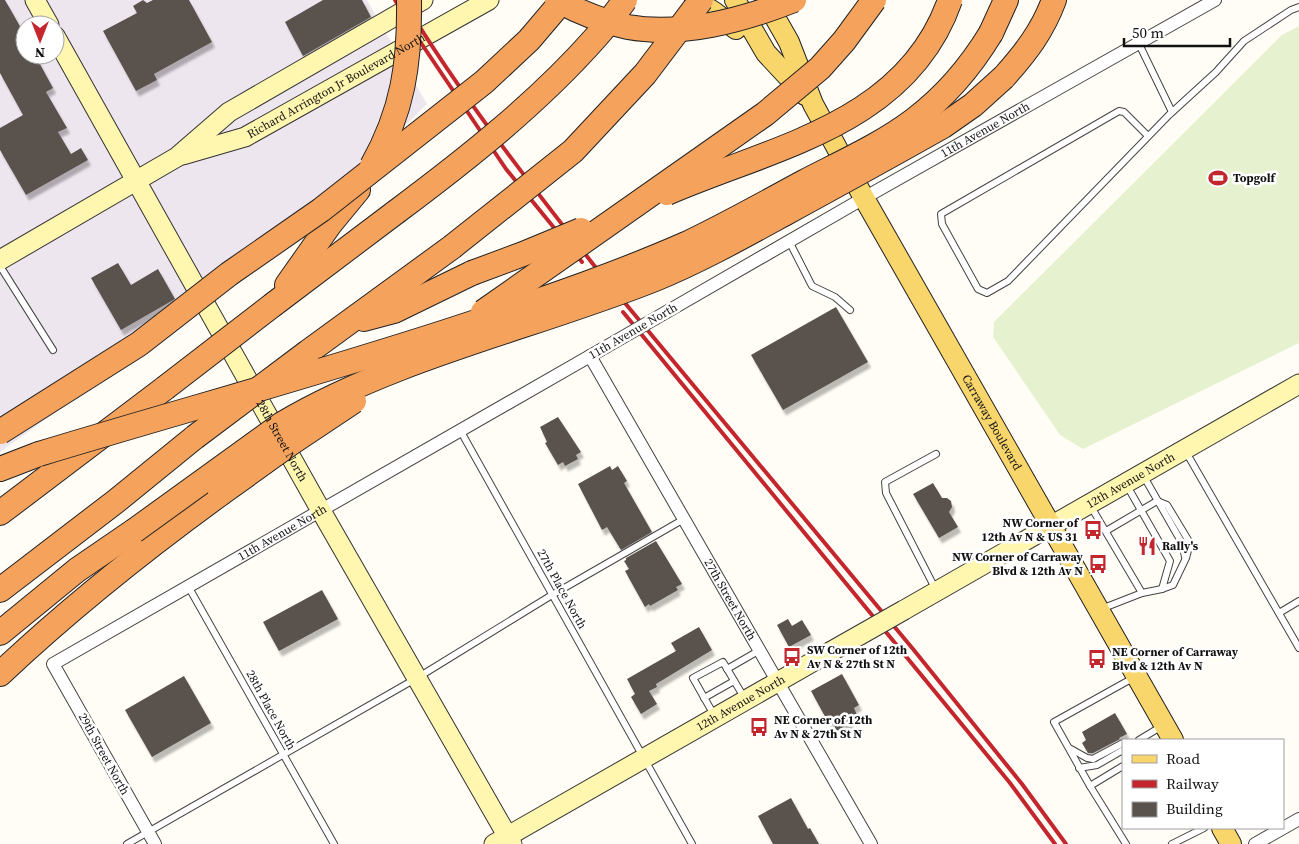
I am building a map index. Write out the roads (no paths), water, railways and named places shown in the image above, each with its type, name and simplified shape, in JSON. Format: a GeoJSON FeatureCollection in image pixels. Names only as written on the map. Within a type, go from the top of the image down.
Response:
{"type":"FeatureCollection","features":[{"type":"Feature","properties":{"kind":"highway"},"geometry":{"type":"LineString","coordinates":[[274,304],[330,224],[358,190],[386,141],[402,92],[410,40],[409,0]]}},
{"type":"Feature","properties":{"kind":"highway"},"geometry":{"type":"LineString","coordinates":[[557,0],[598,18],[629,27],[660,30],[714,24],[756,13],[794,0]]}},
{"type":"Feature","properties":{"kind":"highway"},"geometry":{"type":"LineString","coordinates":[[0,432],[139,344],[229,274],[328,204],[484,82],[529,40],[564,0]]}},
{"type":"Feature","properties":{"kind":"highway"},"geometry":{"type":"LineString","coordinates":[[0,513],[429,187],[525,109],[598,36],[625,0]]}},
{"type":"Feature","properties":{"kind":"highway"},"geometry":{"type":"LineString","coordinates":[[0,590],[115,502],[195,437],[452,247],[573,151],[645,74],[701,0]]}},
{"type":"Feature","properties":{"kind":"highway"},"geometry":{"type":"LineString","coordinates":[[0,674],[81,601],[148,547],[291,443],[433,348],[512,290],[765,114],[820,68],[844,41],[874,0]]}},
{"type":"Feature","properties":{"kind":"highway"},"geometry":{"type":"LineString","coordinates":[[345,325],[394,311],[472,273],[523,254],[678,188],[799,142],[837,124],[864,108],[888,89],[912,65],[934,38],[950,0]]}},
{"type":"Feature","properties":{"kind":"highway"},"geometry":{"type":"LineString","coordinates":[[0,469],[39,454],[173,413],[385,352],[535,302],[686,244],[886,138],[914,120],[952,86],[978,55],[991,33],[1006,0]]}},
{"type":"Feature","properties":{"kind":"highway"},"geometry":{"type":"LineString","coordinates":[[0,633],[77,570],[282,424],[304,411],[347,390],[443,353],[656,278],[730,243],[943,126],[974,105],[1004,77],[1030,48],[1048,17],[1054,0]]}},
{"type":"Feature","properties":{"kind":"main road"},"geometry":{"type":"LineString","coordinates":[[695,0],[718,15],[766,54]]}},
{"type":"Feature","properties":{"kind":"main road","name":"Carraway Boulevard"},"geometry":{"type":"LineString","coordinates":[[735,0],[766,54],[813,104]]}},
{"type":"Feature","properties":{"kind":"main road","name":"Carraway Boulevard"},"geometry":{"type":"LineString","coordinates":[[765,0],[789,42],[813,104],[864,198],[1137,676],[1169,736]]}},
{"type":"Feature","properties":{"kind":"main road"},"geometry":{"type":"LineString","coordinates":[[1223,829],[1231,844]]}},
{"type":"Feature","properties":{"kind":"street"},"geometry":{"type":"LineString","coordinates":[[35,0],[43,15]]}},
{"type":"Feature","properties":{"kind":"street","name":"Richard Arrington Jr Boulevard North"},"geometry":{"type":"LineString","coordinates":[[0,260],[177,157],[229,112],[423,0]]}},
{"type":"Feature","properties":{"kind":"street","name":"Richard Arrington Jr Boulevard North"},"geometry":{"type":"LineString","coordinates":[[177,157],[245,138],[489,0]]}},
{"type":"Feature","properties":{"kind":"street","name":"11th Avenue North"},"geometry":{"type":"LineString","coordinates":[[53,664],[864,198],[1215,0]]}},
{"type":"Feature","properties":{"kind":"street","name":"28th Street North"},"geometry":{"type":"LineString","coordinates":[[65,54],[417,678],[505,841]]}},
{"type":"Feature","properties":{"kind":"street","name":"27th Street North"},"geometry":{"type":"LineString","coordinates":[[590,356],[871,844]]}},
{"type":"Feature","properties":{"kind":"street","name":"12th Avenue North"},"geometry":{"type":"LineString","coordinates":[[505,841],[644,758],[1299,384]]}},
{"type":"Feature","properties":{"kind":"street","name":"29th Street North"},"geometry":{"type":"LineString","coordinates":[[53,664],[154,844]]}},
{"type":"Feature","properties":{"kind":"street"},"geometry":{"type":"LineString","coordinates":[[1284,828],[1299,819]]}},
{"type":"Feature","properties":{"kind":"street"},"geometry":{"type":"LineString","coordinates":[[1255,844],[1281,829]]}},
{"type":"Feature","properties":{"kind":"lane"},"geometry":{"type":"LineString","coordinates":[[1148,136],[1124,112],[1119,111],[941,214],[942,224],[978,289],[987,293],[1008,281],[1148,136],[1216,72],[1244,41],[1290,10],[1299,7]]}},
{"type":"Feature","properties":{"kind":"lane"},"geometry":{"type":"LineString","coordinates":[[1138,44],[1172,112]]}},
{"type":"Feature","properties":{"kind":"lane"},"geometry":{"type":"LineString","coordinates":[[789,241],[812,286],[835,297],[850,310]]}},
{"type":"Feature","properties":{"kind":"lane"},"geometry":{"type":"LineString","coordinates":[[0,266],[52,350]]}},
{"type":"Feature","properties":{"kind":"lane","name":"27th Place North"},"geometry":{"type":"LineString","coordinates":[[460,430],[692,844]]}},
{"type":"Feature","properties":{"kind":"lane"},"geometry":{"type":"LineString","coordinates":[[1184,449],[1299,648]]}},
{"type":"Feature","properties":{"kind":"lane"},"geometry":{"type":"LineString","coordinates":[[936,454],[885,482],[884,486],[894,510],[937,591]]}},
{"type":"Feature","properties":{"kind":"lane"},"geometry":{"type":"LineString","coordinates":[[1099,610],[1142,593],[1173,585],[1186,558],[1182,543],[1142,473]]}},
{"type":"Feature","properties":{"kind":"lane"},"geometry":{"type":"LineString","coordinates":[[1125,483],[1170,561],[1162,589]]}},
{"type":"Feature","properties":{"kind":"lane"},"geometry":{"type":"LineString","coordinates":[[1106,531],[1157,501]]}},
{"type":"Feature","properties":{"kind":"lane"},"geometry":{"type":"LineString","coordinates":[[1089,504],[1142,593]]}},
{"type":"Feature","properties":{"kind":"lane"},"geometry":{"type":"LineString","coordinates":[[127,844],[417,678],[552,595],[684,519]]}},
{"type":"Feature","properties":{"kind":"lane","name":"28th Place North"},"geometry":{"type":"LineString","coordinates":[[188,586],[334,844]]}},
{"type":"Feature","properties":{"kind":"lane"},"geometry":{"type":"LineString","coordinates":[[1279,613],[1299,601]]}},
{"type":"Feature","properties":{"kind":"lane"},"geometry":{"type":"LineString","coordinates":[[727,669],[760,650]]}},
{"type":"Feature","properties":{"kind":"lane"},"geometry":{"type":"LineString","coordinates":[[715,718],[693,678],[723,662],[746,700]]}},
{"type":"Feature","properties":{"kind":"lane"},"geometry":{"type":"LineString","coordinates":[[1126,844],[1079,768],[1070,748],[1054,722],[1137,676]]}},
{"type":"Feature","properties":{"kind":"lane"},"geometry":{"type":"LineString","coordinates":[[704,698],[734,681]]}},
{"type":"Feature","properties":{"kind":"lane"},"geometry":{"type":"LineString","coordinates":[[1146,739],[1169,736]]}},
{"type":"Feature","properties":{"kind":"lane"},"geometry":{"type":"LineString","coordinates":[[1070,748],[1087,758],[1093,758],[1122,744]]}},
{"type":"Feature","properties":{"kind":"lane"},"geometry":{"type":"LineString","coordinates":[[1079,768],[1097,765],[1122,751]]}},
{"type":"Feature","properties":{"kind":"lane"},"geometry":{"type":"LineString","coordinates":[[1090,786],[1122,767]]}},
{"type":"Feature","properties":{"kind":"lane"},"geometry":{"type":"LineString","coordinates":[[1172,844],[1186,841],[1203,829]]}},
{"type":"Feature","properties":{"kind":"railway"},"geometry":{"type":"LineString","coordinates":[[395,0],[419,40],[506,169],[582,262]]}},
{"type":"Feature","properties":{"kind":"railway"},"geometry":{"type":"LineString","coordinates":[[403,0],[425,36],[473,105],[600,273],[913,649],[1022,784],[1066,844]]}},
{"type":"Feature","properties":{"kind":"railway"},"geometry":{"type":"LineString","coordinates":[[623,312],[1010,783],[1055,844]]}},
{"type":"Feature","properties":{"kind":"place","name":"Topgolf"},"geometry":{"type":"Point","coordinates":[1218,178]}},
{"type":"Feature","properties":{"kind":"place","name":"NW Corner of 12th Av N & US 31"},"geometry":{"type":"Point","coordinates":[1093,530]}},
{"type":"Feature","properties":{"kind":"place","name":"Rally's"},"geometry":{"type":"Point","coordinates":[1147,546]}},
{"type":"Feature","properties":{"kind":"place","name":"NW Corner of Carraway Blvd & 12th Av N"},"geometry":{"type":"Point","coordinates":[1098,564]}},
{"type":"Feature","properties":{"kind":"place","name":"SW Corner of 12th Av N & 27th St N"},"geometry":{"type":"Point","coordinates":[792,657]}},
{"type":"Feature","properties":{"kind":"place","name":"NE Corner of Carraway Blvd & 12th Av N"},"geometry":{"type":"Point","coordinates":[1097,659]}},
{"type":"Feature","properties":{"kind":"place","name":"NE Corner of 12th Av N & 27th St N"},"geometry":{"type":"Point","coordinates":[759,727]}}]}
